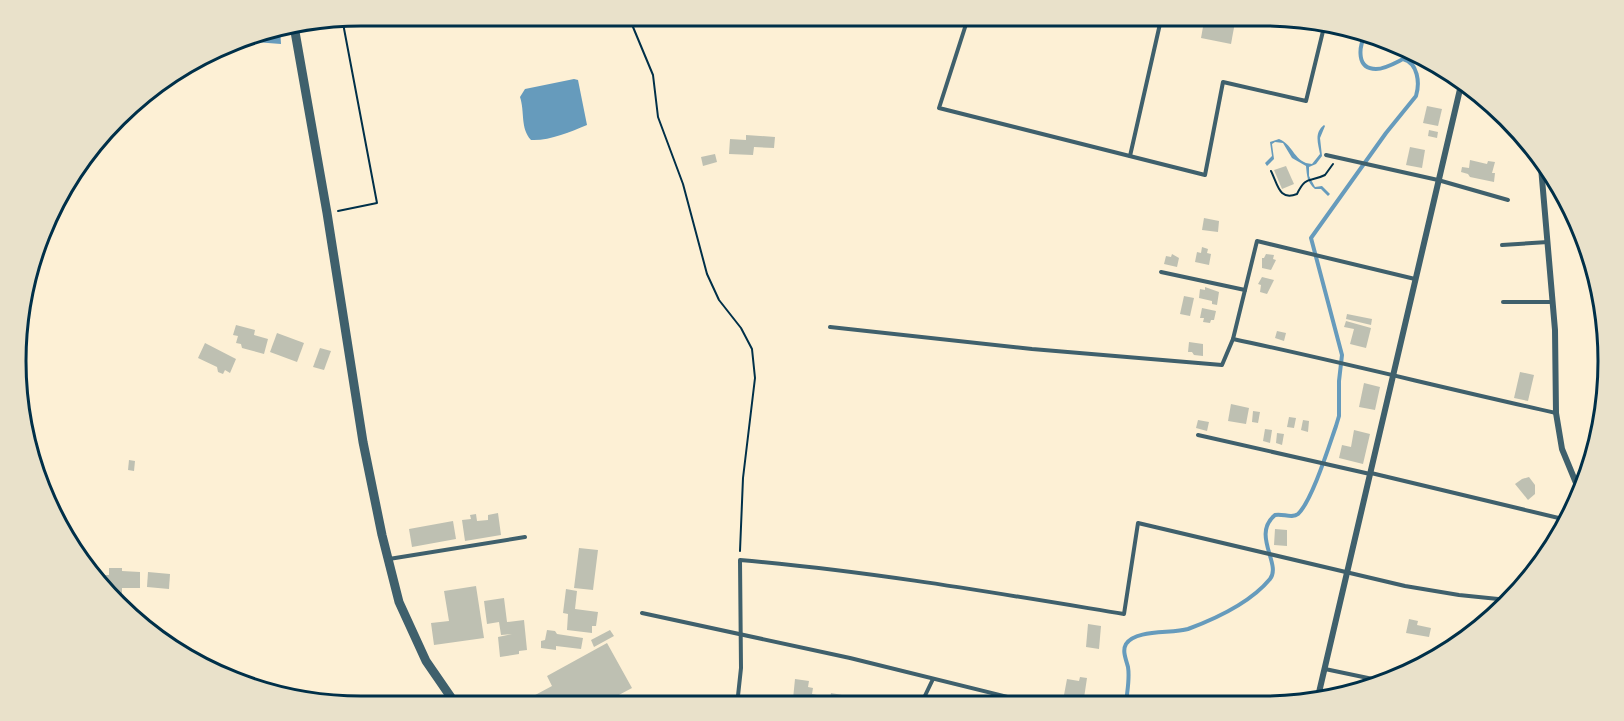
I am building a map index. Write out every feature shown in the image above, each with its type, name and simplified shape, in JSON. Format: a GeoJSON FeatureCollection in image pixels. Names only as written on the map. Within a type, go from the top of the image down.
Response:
{"type":"FeatureCollection","features":[{"type":"Feature","properties":{"kind":"street"},"geometry":{"type":"LineString","coordinates":[[295,32],[327,213],[363,442],[388,559],[399,602],[426,661],[450,696]]}},
{"type":"Feature","properties":{"kind":"street"},"geometry":{"type":"LineString","coordinates":[[1320,691],[1460,90]]}},
{"type":"Feature","properties":{"kind":"street"},"geometry":{"type":"LineString","coordinates":[[1543,175],[1556,357],[1556,413],[1562,449],[1576,482]]}},
{"type":"Feature","properties":{"kind":"lane"},"geometry":{"type":"LineString","coordinates":[[966,25],[939,108],[1204,175],[1223,82],[1306,101],[1323,31]]}},
{"type":"Feature","properties":{"kind":"lane"},"geometry":{"type":"LineString","coordinates":[[1130,156],[1160,25]]}},
{"type":"Feature","properties":{"kind":"lane"},"geometry":{"type":"LineString","coordinates":[[1326,155],[1438,180],[1508,200]]}},
{"type":"Feature","properties":{"kind":"lane"},"geometry":{"type":"LineString","coordinates":[[830,327],[1021,348],[1222,365],[1233,339],[1257,241],[1415,279]]}},
{"type":"Feature","properties":{"kind":"lane"},"geometry":{"type":"LineString","coordinates":[[1502,245],[1548,242]]}},
{"type":"Feature","properties":{"kind":"lane"},"geometry":{"type":"LineString","coordinates":[[1161,272],[1245,290]]}},
{"type":"Feature","properties":{"kind":"lane"},"geometry":{"type":"LineString","coordinates":[[1503,302],[1552,302]]}},
{"type":"Feature","properties":{"kind":"lane"},"geometry":{"type":"LineString","coordinates":[[1233,339],[1556,413]]}},
{"type":"Feature","properties":{"kind":"lane"},"geometry":{"type":"LineString","coordinates":[[1198,435],[1559,518]]}},
{"type":"Feature","properties":{"kind":"lane"},"geometry":{"type":"LineString","coordinates":[[738,696],[741,668],[740,560],[814,566],[936,583],[1124,614],[1138,523],[1416,588],[1498,599]]}},
{"type":"Feature","properties":{"kind":"lane"},"geometry":{"type":"LineString","coordinates":[[388,559],[525,537]]}},
{"type":"Feature","properties":{"kind":"lane"},"geometry":{"type":"LineString","coordinates":[[642,614],[741,633],[1003,696]]}},
{"type":"Feature","properties":{"kind":"lane"},"geometry":{"type":"LineString","coordinates":[[1325,669],[1370,678]]}},
{"type":"Feature","properties":{"kind":"lane"},"geometry":{"type":"LineString","coordinates":[[925,696],[933,679]]}},
{"type":"Feature","properties":{"kind":"path"},"geometry":{"type":"LineString","coordinates":[[632,25],[653,75],[658,117],[683,184],[707,273],[719,300],[741,328],[752,349],[755,378],[743,478],[740,560]]}},
{"type":"Feature","properties":{"kind":"path"},"geometry":{"type":"LineString","coordinates":[[327,213],[377,203],[343,26]]}},
{"type":"Feature","properties":{"kind":"path"},"geometry":{"type":"LineString","coordinates":[[1271,171],[1280,191],[1284,196],[1289,197],[1297,195],[1302,183],[1307,179],[1325,175],[1338,158]]}},
{"type":"Feature","properties":{"kind":"water"},"geometry":{"type":"Polygon","coordinates":[[[280,35],[281,44],[256,42],[280,35]]]}},
{"type":"Feature","properties":{"kind":"water"},"geometry":{"type":"Polygon","coordinates":[[[578,80],[587,125],[552,138],[531,140],[525,130],[520,97],[525,89],[578,80]]]}},
{"type":"Feature","properties":{"kind":"water"},"geometry":{"type":"Polygon","coordinates":[[[1324,125],[1320,138],[1322,156],[1316,164],[1309,167],[1309,176],[1315,187],[1322,186],[1330,194],[1328,196],[1321,189],[1315,189],[1310,184],[1306,166],[1292,158],[1283,143],[1272,144],[1274,159],[1267,166],[1265,163],[1272,156],[1270,142],[1279,139],[1288,145],[1301,161],[1312,164],[1320,154],[1318,135],[1324,125]]]}},
{"type":"Feature","properties":{"kind":"building"},"geometry":{"type":"Polygon","coordinates":[[[1203,25],[1234,25],[1231,44],[1201,38],[1203,25]]]}},
{"type":"Feature","properties":{"kind":"building"},"geometry":{"type":"Polygon","coordinates":[[[1427,106],[1442,109],[1438,126],[1423,123],[1427,106]]]}},
{"type":"Feature","properties":{"kind":"building"},"geometry":{"type":"Polygon","coordinates":[[[1429,130],[1438,132],[1437,138],[1428,136],[1429,130]]]}},
{"type":"Feature","properties":{"kind":"building"},"geometry":{"type":"Polygon","coordinates":[[[746,135],[775,137],[774,148],[754,147],[753,155],[729,154],[730,139],[746,140],[746,135]]]}},
{"type":"Feature","properties":{"kind":"building"},"geometry":{"type":"Polygon","coordinates":[[[1410,147],[1425,150],[1422,168],[1406,165],[1410,147]]]}},
{"type":"Feature","properties":{"kind":"building"},"geometry":{"type":"Polygon","coordinates":[[[715,154],[717,162],[703,166],[701,157],[715,154]]]}},
{"type":"Feature","properties":{"kind":"building"},"geometry":{"type":"Polygon","coordinates":[[[1470,160],[1487,164],[1488,161],[1495,162],[1492,173],[1495,173],[1494,182],[1470,177],[1461,172],[1462,167],[1469,168],[1470,160]]]}},
{"type":"Feature","properties":{"kind":"building"},"geometry":{"type":"Polygon","coordinates":[[[1286,166],[1294,184],[1282,189],[1274,170],[1286,166]]]}},
{"type":"Feature","properties":{"kind":"building"},"geometry":{"type":"Polygon","coordinates":[[[1204,218],[1219,221],[1218,232],[1202,230],[1204,218]]]}},
{"type":"Feature","properties":{"kind":"building"},"geometry":{"type":"Polygon","coordinates":[[[1202,247],[1208,249],[1207,253],[1211,254],[1209,265],[1195,262],[1197,252],[1201,253],[1202,247]]]}},
{"type":"Feature","properties":{"kind":"building"},"geometry":{"type":"Polygon","coordinates":[[[1172,254],[1179,258],[1177,267],[1164,264],[1166,256],[1171,257],[1172,254]]]}},
{"type":"Feature","properties":{"kind":"building"},"geometry":{"type":"Polygon","coordinates":[[[1266,254],[1274,255],[1273,259],[1276,260],[1271,270],[1262,268],[1262,258],[1266,254]]]}},
{"type":"Feature","properties":{"kind":"building"},"geometry":{"type":"Polygon","coordinates":[[[1262,277],[1274,280],[1267,294],[1260,292],[1261,285],[1258,284],[1262,277]]]}},
{"type":"Feature","properties":{"kind":"building"},"geometry":{"type":"Polygon","coordinates":[[[1205,287],[1219,292],[1217,305],[1212,304],[1212,301],[1199,298],[1200,289],[1205,290],[1205,287]]]}},
{"type":"Feature","properties":{"kind":"building"},"geometry":{"type":"Polygon","coordinates":[[[1184,296],[1194,298],[1190,316],[1180,314],[1184,296]]]}},
{"type":"Feature","properties":{"kind":"building"},"geometry":{"type":"Polygon","coordinates":[[[1202,308],[1216,311],[1214,320],[1210,323],[1203,322],[1204,318],[1200,318],[1202,308]]]}},
{"type":"Feature","properties":{"kind":"building"},"geometry":{"type":"Polygon","coordinates":[[[1347,314],[1372,319],[1371,325],[1346,319],[1347,314]]]}},
{"type":"Feature","properties":{"kind":"building"},"geometry":{"type":"Polygon","coordinates":[[[1346,321],[1371,328],[1366,348],[1350,344],[1354,329],[1344,327],[1346,321]]]}},
{"type":"Feature","properties":{"kind":"building"},"geometry":{"type":"Polygon","coordinates":[[[236,325],[255,330],[254,335],[268,339],[264,354],[242,348],[241,344],[236,343],[238,336],[233,335],[236,325]]]}},
{"type":"Feature","properties":{"kind":"building"},"geometry":{"type":"Polygon","coordinates":[[[1277,331],[1286,333],[1284,341],[1275,338],[1277,331]]]}},
{"type":"Feature","properties":{"kind":"building"},"geometry":{"type":"Polygon","coordinates":[[[277,333],[304,343],[297,362],[270,352],[277,333]]]}},
{"type":"Feature","properties":{"kind":"building"},"geometry":{"type":"Polygon","coordinates":[[[1189,342],[1203,344],[1203,356],[1188,352],[1189,342]]]}},
{"type":"Feature","properties":{"kind":"building"},"geometry":{"type":"Polygon","coordinates":[[[205,343],[236,359],[230,373],[225,370],[223,374],[218,372],[217,367],[198,358],[205,343]]]}},
{"type":"Feature","properties":{"kind":"building"},"geometry":{"type":"Polygon","coordinates":[[[320,348],[331,351],[324,370],[313,367],[320,348]]]}},
{"type":"Feature","properties":{"kind":"building"},"geometry":{"type":"Polygon","coordinates":[[[1520,372],[1534,375],[1528,401],[1514,398],[1520,372]]]}},
{"type":"Feature","properties":{"kind":"building"},"geometry":{"type":"Polygon","coordinates":[[[1364,383],[1380,387],[1375,410],[1359,407],[1364,383]]]}},
{"type":"Feature","properties":{"kind":"building"},"geometry":{"type":"Polygon","coordinates":[[[1231,404],[1249,408],[1246,424],[1228,421],[1231,404]]]}},
{"type":"Feature","properties":{"kind":"building"},"geometry":{"type":"Polygon","coordinates":[[[1253,411],[1260,412],[1258,423],[1252,422],[1253,411]]]}},
{"type":"Feature","properties":{"kind":"building"},"geometry":{"type":"Polygon","coordinates":[[[1289,417],[1296,418],[1294,428],[1287,427],[1289,417]]]}},
{"type":"Feature","properties":{"kind":"building"},"geometry":{"type":"Polygon","coordinates":[[[1198,420],[1209,422],[1207,431],[1196,428],[1198,420]]]}},
{"type":"Feature","properties":{"kind":"building"},"geometry":{"type":"Polygon","coordinates":[[[1303,420],[1309,421],[1308,432],[1301,430],[1303,420]]]}},
{"type":"Feature","properties":{"kind":"building"},"geometry":{"type":"Polygon","coordinates":[[[1265,429],[1272,430],[1270,443],[1263,441],[1265,429]]]}},
{"type":"Feature","properties":{"kind":"building"},"geometry":{"type":"Polygon","coordinates":[[[1354,430],[1370,434],[1363,464],[1339,458],[1342,445],[1351,447],[1354,430]]]}},
{"type":"Feature","properties":{"kind":"building"},"geometry":{"type":"Polygon","coordinates":[[[1277,433],[1284,434],[1282,445],[1276,443],[1277,433]]]}},
{"type":"Feature","properties":{"kind":"building"},"geometry":{"type":"Polygon","coordinates":[[[129,460],[135,461],[134,471],[128,470],[129,460]]]}},
{"type":"Feature","properties":{"kind":"building"},"geometry":{"type":"Polygon","coordinates":[[[1529,477],[1535,485],[1535,494],[1528,500],[1515,484],[1529,477]]]}},
{"type":"Feature","properties":{"kind":"building"},"geometry":{"type":"Polygon","coordinates":[[[498,513],[501,535],[465,541],[462,520],[471,519],[470,515],[476,514],[477,521],[488,520],[488,515],[498,513]]]}},
{"type":"Feature","properties":{"kind":"building"},"geometry":{"type":"Polygon","coordinates":[[[453,521],[456,539],[412,547],[409,529],[453,521]]]}},
{"type":"Feature","properties":{"kind":"building"},"geometry":{"type":"Polygon","coordinates":[[[1275,529],[1287,530],[1287,546],[1274,545],[1275,529]]]}},
{"type":"Feature","properties":{"kind":"building"},"geometry":{"type":"Polygon","coordinates":[[[579,548],[598,550],[593,590],[574,588],[579,548]]]}},
{"type":"Feature","properties":{"kind":"building"},"geometry":{"type":"Polygon","coordinates":[[[109,568],[140,572],[140,588],[122,588],[121,594],[104,575],[109,575],[109,568]]]}},
{"type":"Feature","properties":{"kind":"building"},"geometry":{"type":"Polygon","coordinates":[[[148,572],[170,574],[169,589],[147,587],[148,572]]]}},
{"type":"Feature","properties":{"kind":"building"},"geometry":{"type":"Polygon","coordinates":[[[476,586],[484,638],[434,645],[431,623],[449,621],[444,591],[476,586]]]}},
{"type":"Feature","properties":{"kind":"building"},"geometry":{"type":"Polygon","coordinates":[[[566,589],[577,591],[575,609],[598,612],[596,626],[592,626],[592,633],[567,630],[568,614],[563,613],[566,589]]]}},
{"type":"Feature","properties":{"kind":"building"},"geometry":{"type":"Polygon","coordinates":[[[504,598],[507,622],[524,620],[527,650],[519,651],[519,654],[500,657],[498,637],[512,634],[501,635],[499,622],[487,624],[484,601],[504,598]]]}},
{"type":"Feature","properties":{"kind":"building"},"geometry":{"type":"Polygon","coordinates":[[[1409,619],[1418,621],[1417,625],[1431,628],[1429,637],[1406,633],[1409,619]]]}},
{"type":"Feature","properties":{"kind":"building"},"geometry":{"type":"Polygon","coordinates":[[[1088,624],[1101,626],[1099,649],[1086,647],[1088,624]]]}},
{"type":"Feature","properties":{"kind":"building"},"geometry":{"type":"Polygon","coordinates":[[[547,630],[583,638],[581,649],[556,646],[556,650],[541,648],[541,641],[545,640],[547,630]]]}},
{"type":"Feature","properties":{"kind":"building"},"geometry":{"type":"Polygon","coordinates":[[[610,630],[614,636],[594,647],[591,640],[610,630]]]}},
{"type":"Feature","properties":{"kind":"building"},"geometry":{"type":"Polygon","coordinates":[[[607,643],[632,688],[617,696],[533,696],[552,686],[547,676],[607,643]]]}},
{"type":"Feature","properties":{"kind":"building"},"geometry":{"type":"Polygon","coordinates":[[[1080,677],[1087,678],[1084,696],[1064,695],[1067,679],[1079,681],[1080,677]]]}},
{"type":"Feature","properties":{"kind":"building"},"geometry":{"type":"Polygon","coordinates":[[[795,679],[809,681],[808,687],[813,688],[812,694],[817,695],[817,696],[793,696],[795,679]]]}},
{"type":"Feature","properties":{"kind":"building"},"geometry":{"type":"Polygon","coordinates":[[[831,693],[842,695],[842,696],[830,696],[831,693]]]}},
{"type":"Feature","properties":{"kind":"waterway"},"geometry":{"type":"LineString","coordinates":[[1127,696],[1129,676],[1124,652],[1126,644],[1131,639],[1146,634],[1188,629],[1198,625],[1232,609],[1253,595],[1270,579],[1273,573],[1266,540],[1268,523],[1275,515],[1298,514],[1309,498],[1325,459],[1339,416],[1342,355],[1311,238],[1386,133],[1416,96],[1418,85],[1415,69],[1403,59],[1379,69],[1365,65],[1361,56],[1363,41]]}}]}
